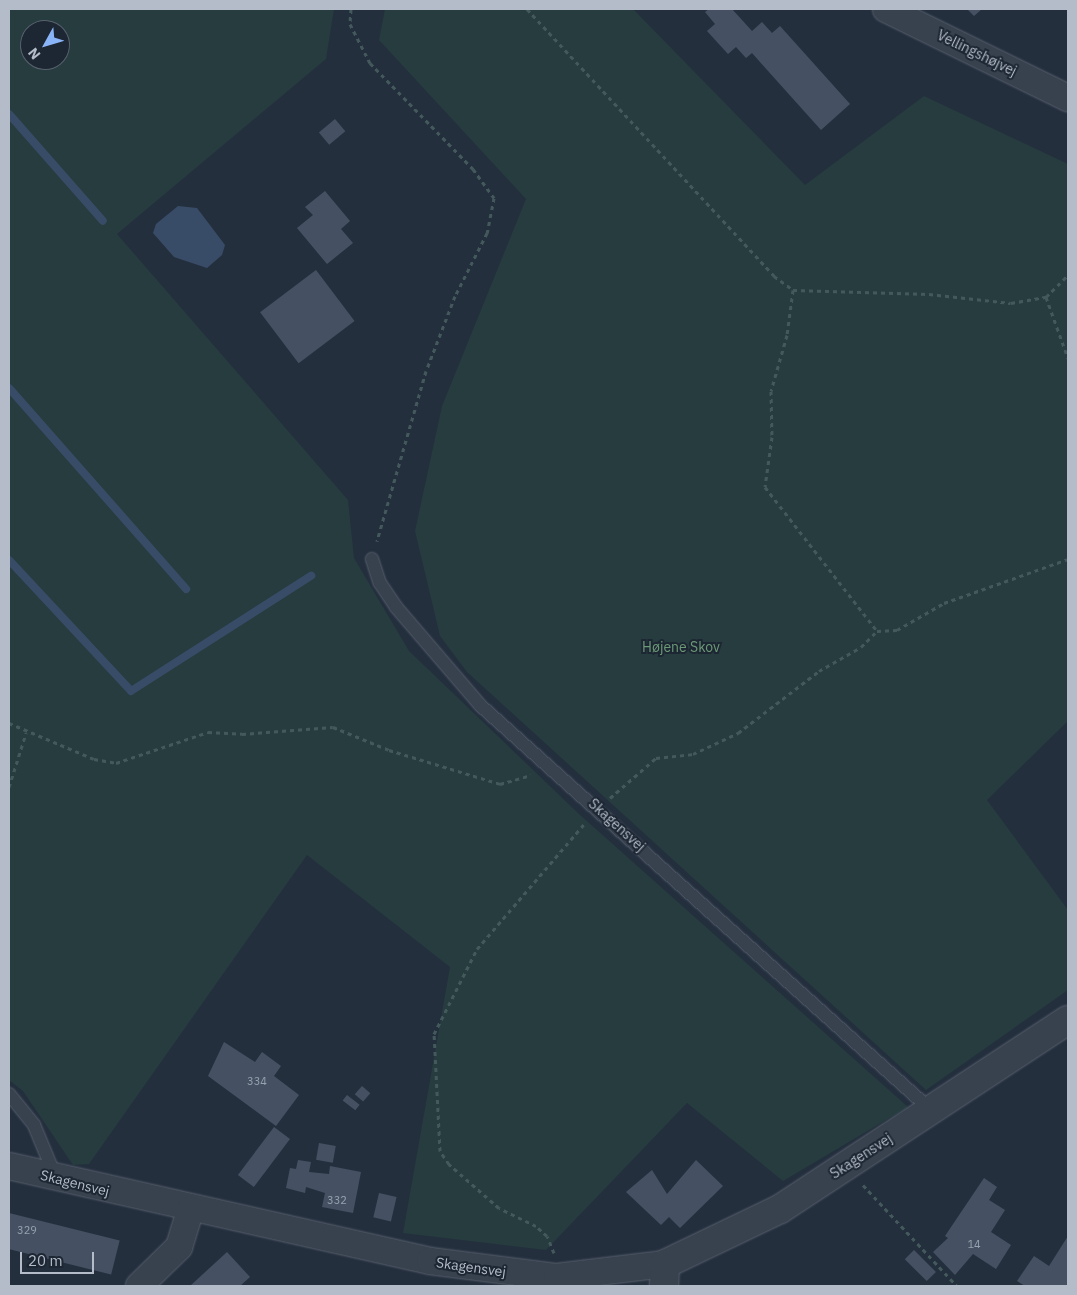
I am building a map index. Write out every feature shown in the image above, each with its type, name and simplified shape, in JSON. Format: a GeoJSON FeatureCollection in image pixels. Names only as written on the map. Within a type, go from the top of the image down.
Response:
{"type":"FeatureCollection","features":[{"type":"Feature","properties":{"kind":"street","name":"Vellingshøjvej"},"geometry":{"type":"LineString","coordinates":[[886,9],[1068,98]]}},
{"type":"Feature","properties":{"kind":"street","name":"Skagensvej"},"geometry":{"type":"LineString","coordinates":[[9,1166],[190,1210],[401,1257],[557,1277],[664,1275],[780,1209],[1068,1020]]}},
{"type":"Feature","properties":{"kind":"street"},"geometry":{"type":"LineString","coordinates":[[139,1286],[179,1247],[190,1210]]}},
{"type":"Feature","properties":{"kind":"lane","name":"Skagensvej"},"geometry":{"type":"LineString","coordinates":[[372,559],[380,583],[424,643],[480,705],[545,764],[599,808],[932,1111]]}},
{"type":"Feature","properties":{"kind":"lane"},"geometry":{"type":"LineString","coordinates":[[9,1094],[34,1125],[57,1179]]}},
{"type":"Feature","properties":{"kind":"path"},"geometry":{"type":"LineString","coordinates":[[351,9],[350,24],[370,63],[478,175],[494,198],[487,234],[454,296],[426,371],[372,559]]}},
{"type":"Feature","properties":{"kind":"path"},"geometry":{"type":"LineString","coordinates":[[527,9],[774,276],[793,290],[929,294],[992,303],[1046,297],[1068,275]]}},
{"type":"Feature","properties":{"kind":"path"},"geometry":{"type":"LineString","coordinates":[[793,290],[771,391],[772,437],[764,487],[877,631]]}},
{"type":"Feature","properties":{"kind":"path"},"geometry":{"type":"LineString","coordinates":[[1046,297],[1068,358]]}},
{"type":"Feature","properties":{"kind":"path"},"geometry":{"type":"LineString","coordinates":[[557,1277],[547,1236],[499,1208],[449,1164],[440,1151],[434,1034],[436,1024],[477,949],[599,808],[656,758],[693,754],[738,733],[819,671],[861,647],[877,631],[897,630],[944,603],[1068,559]]}},
{"type":"Feature","properties":{"kind":"path"},"geometry":{"type":"LineString","coordinates":[[9,724],[26,733],[94,759],[116,763],[208,732],[242,734],[333,727],[389,750],[500,784],[528,778],[545,764]]}},
{"type":"Feature","properties":{"kind":"path"},"geometry":{"type":"LineString","coordinates":[[9,787],[26,733]]}},
{"type":"Feature","properties":{"kind":"path"},"geometry":{"type":"LineString","coordinates":[[845,1166],[957,1286]]}},
{"type":"Feature","properties":{"kind":"green space"},"geometry":{"type":"Polygon","coordinates":[[[9,9],[334,9],[326,59],[117,234],[348,500],[354,558],[409,651],[579,814],[908,1107],[783,1181],[687,1103],[546,1250],[403,1233],[450,967],[307,855],[89,1164],[73,1165],[23,1091],[9,1080],[9,9]]]}},
{"type":"Feature","properties":{"kind":"green space","name":"Højene Skov"},"geometry":{"type":"Polygon","coordinates":[[[385,9],[633,9],[805,185],[924,96],[1068,164],[1068,721],[987,800],[1068,910],[1068,990],[926,1090],[467,672],[440,636],[415,531],[442,406],[526,199],[379,40],[385,9]]]}},
{"type":"Feature","properties":{"kind":"water"},"geometry":{"type":"Polygon","coordinates":[[[178,206],[197,208],[225,245],[222,255],[207,268],[174,257],[153,233],[156,224],[178,206]]]}},
{"type":"Feature","properties":{"kind":"building"},"geometry":{"type":"Polygon","coordinates":[[[709,9],[732,9],[752,31],[762,22],[772,33],[780,26],[850,104],[821,130],[752,53],[746,58],[736,47],[728,54],[707,31],[715,24],[705,12],[709,9]]]}},
{"type":"Feature","properties":{"kind":"building"},"geometry":{"type":"Polygon","coordinates":[[[967,9],[982,9],[974,16],[967,9]]]}},
{"type":"Feature","properties":{"kind":"building"},"geometry":{"type":"Polygon","coordinates":[[[335,119],[345,131],[329,145],[319,132],[335,119]]]}},
{"type":"Feature","properties":{"kind":"building"},"geometry":{"type":"Polygon","coordinates":[[[325,191],[350,221],[341,229],[353,243],[327,264],[297,228],[313,215],[305,207],[325,191]]]}},
{"type":"Feature","properties":{"kind":"building"},"geometry":{"type":"Polygon","coordinates":[[[316,270],[355,321],[299,363],[260,312],[316,270]]]}},
{"type":"Feature","properties":{"kind":"building"},"geometry":{"type":"Polygon","coordinates":[[[224,1042],[255,1062],[262,1052],[281,1066],[274,1076],[299,1095],[276,1126],[208,1076],[224,1042]]]}},
{"type":"Feature","properties":{"kind":"building"},"geometry":{"type":"Polygon","coordinates":[[[362,1086],[370,1093],[363,1102],[355,1094],[362,1086]]]}},
{"type":"Feature","properties":{"kind":"building"},"geometry":{"type":"Polygon","coordinates":[[[347,1095],[360,1105],[355,1110],[343,1101],[347,1095]]]}},
{"type":"Feature","properties":{"kind":"building"},"geometry":{"type":"Polygon","coordinates":[[[274,1127],[290,1139],[254,1187],[238,1175],[274,1127]]]}},
{"type":"Feature","properties":{"kind":"building"},"geometry":{"type":"Polygon","coordinates":[[[319,1143],[336,1146],[333,1163],[316,1160],[319,1143]]]}},
{"type":"Feature","properties":{"kind":"building"},"geometry":{"type":"Polygon","coordinates":[[[298,1160],[311,1162],[309,1172],[329,1174],[330,1166],[361,1172],[353,1213],[322,1207],[325,1193],[306,1187],[305,1193],[286,1188],[290,1168],[296,1169],[298,1160]]]}},
{"type":"Feature","properties":{"kind":"building"},"geometry":{"type":"Polygon","coordinates":[[[696,1160],[723,1186],[680,1228],[669,1217],[661,1225],[626,1192],[652,1170],[667,1194],[696,1160]]]}},
{"type":"Feature","properties":{"kind":"building"},"geometry":{"type":"Polygon","coordinates":[[[984,1178],[997,1187],[989,1200],[1005,1210],[991,1232],[1011,1245],[996,1269],[973,1254],[955,1275],[933,1252],[948,1238],[945,1236],[984,1178]]]}},
{"type":"Feature","properties":{"kind":"building"},"geometry":{"type":"Polygon","coordinates":[[[379,1193],[397,1197],[391,1221],[373,1217],[379,1193]]]}},
{"type":"Feature","properties":{"kind":"building"},"geometry":{"type":"Polygon","coordinates":[[[9,1213],[120,1241],[111,1275],[9,1249],[9,1213]]]}},
{"type":"Feature","properties":{"kind":"building"},"geometry":{"type":"Polygon","coordinates":[[[1068,1236],[1068,1286],[1025,1286],[1017,1281],[1034,1256],[1049,1266],[1068,1236]]]}},
{"type":"Feature","properties":{"kind":"building"},"geometry":{"type":"Polygon","coordinates":[[[914,1250],[936,1272],[927,1281],[905,1259],[914,1250]]]}},
{"type":"Feature","properties":{"kind":"building"},"geometry":{"type":"Polygon","coordinates":[[[227,1252],[250,1277],[240,1286],[190,1286],[227,1252]]]}},
{"type":"Feature","properties":{"kind":"waterway"},"geometry":{"type":"LineString","coordinates":[[9,114],[103,221]]}},
{"type":"Feature","properties":{"kind":"waterway"},"geometry":{"type":"LineString","coordinates":[[9,388],[186,589]]}},
{"type":"Feature","properties":{"kind":"waterway"},"geometry":{"type":"LineString","coordinates":[[9,560],[131,691],[311,576]]}}]}
